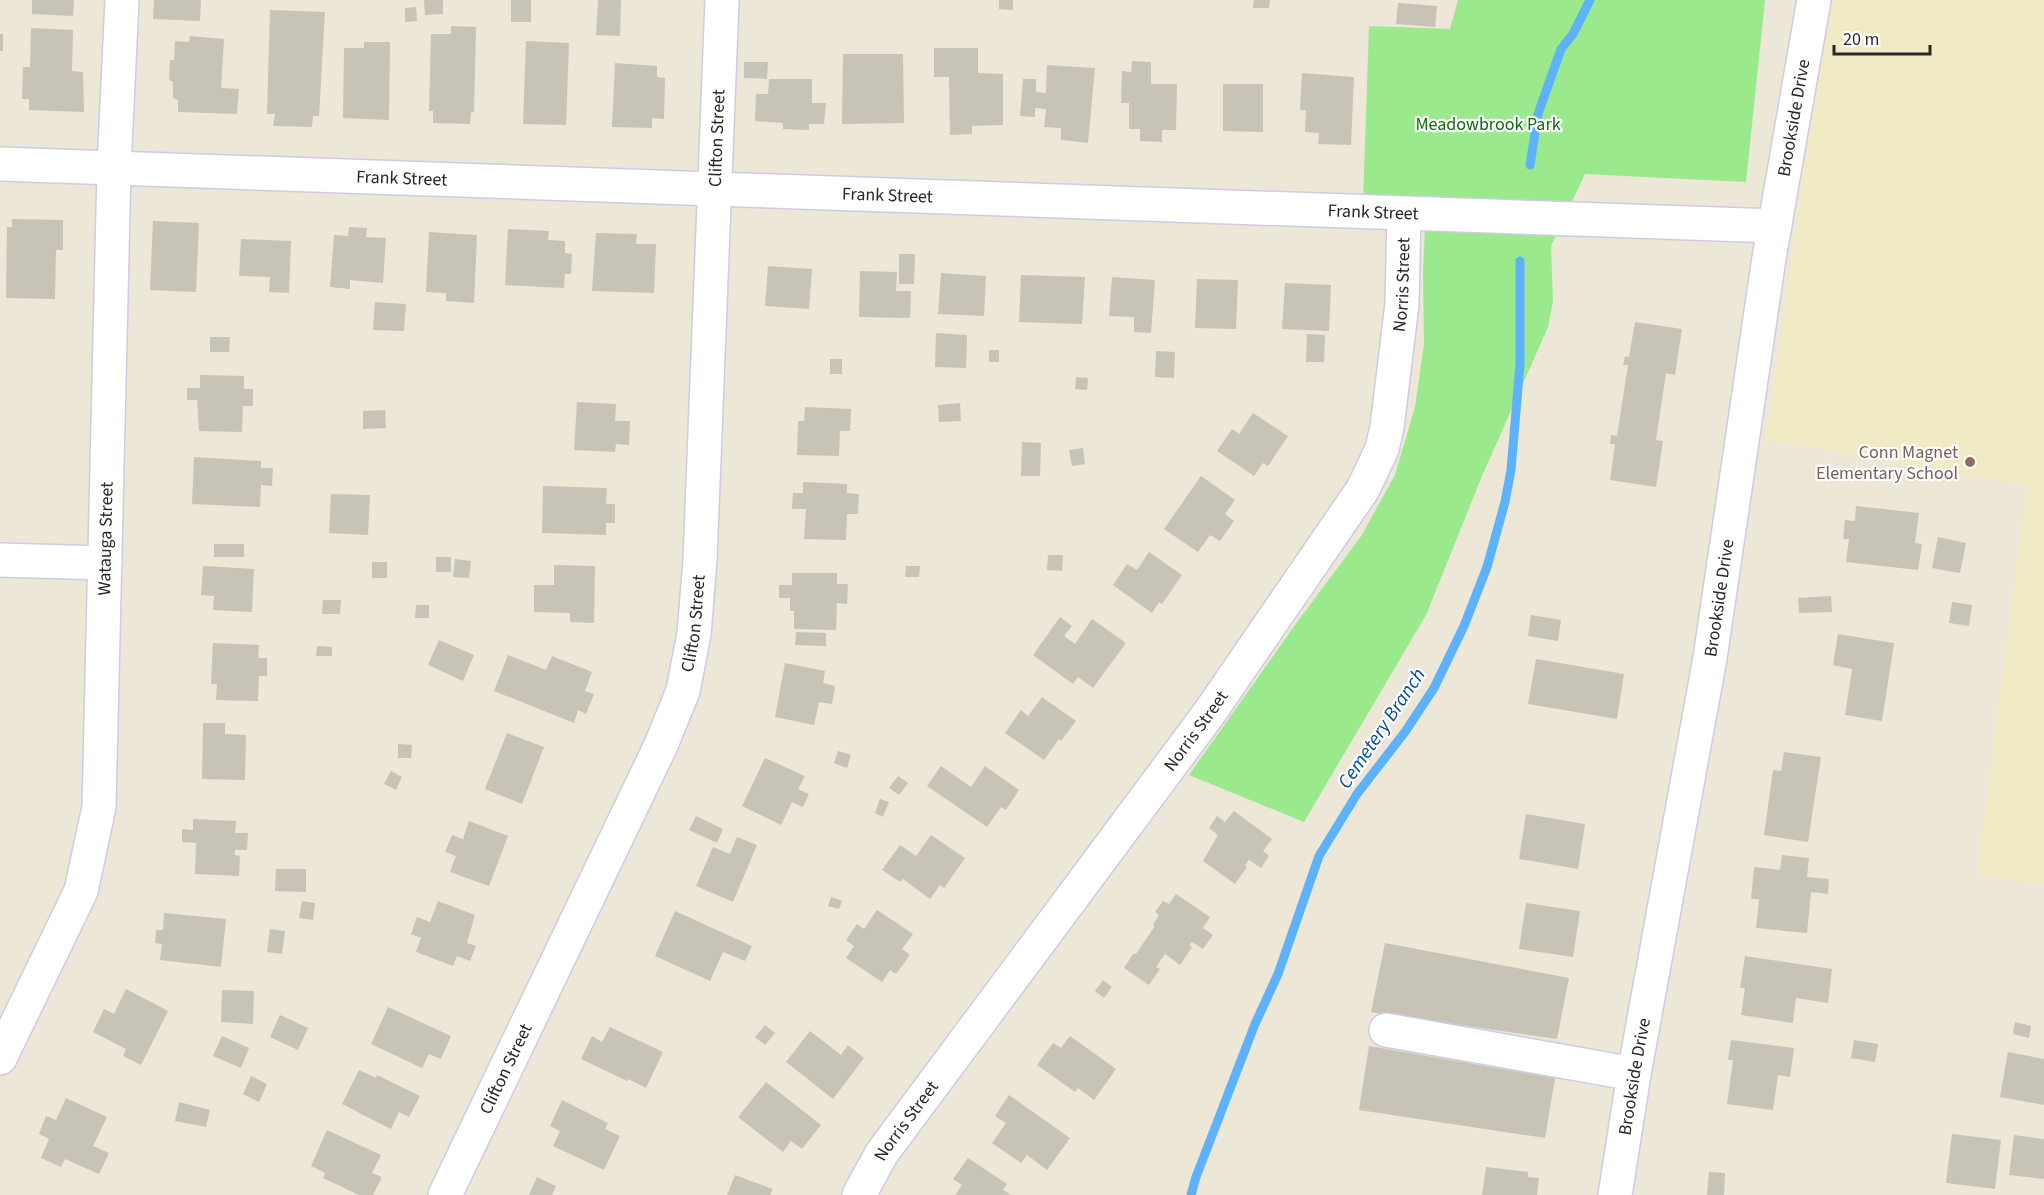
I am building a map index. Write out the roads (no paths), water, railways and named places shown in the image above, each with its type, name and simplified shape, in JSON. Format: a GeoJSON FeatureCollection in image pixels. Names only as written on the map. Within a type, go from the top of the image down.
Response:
{"type":"FeatureCollection","features":[{"type":"Feature","properties":{"kind":"street","name":"Watauga Street"},"geometry":{"type":"LineString","coordinates":[[0,1058],[81,891],[99,807],[114,168],[122,0]]}},
{"type":"Feature","properties":{"kind":"street","name":"Clifton Street"},"geometry":{"type":"LineString","coordinates":[[445,1195],[661,745],[683,691],[694,634],[700,560],[722,0]]}},
{"type":"Feature","properties":{"kind":"street","name":"Brookside Drive"},"geometry":{"type":"LineString","coordinates":[[1615,1195],[1634,1074],[1710,658],[1775,226],[1814,0]]}},
{"type":"Feature","properties":{"kind":"street","name":"Frank Street"},"geometry":{"type":"LineString","coordinates":[[0,164],[1775,226]]}},
{"type":"Feature","properties":{"kind":"street","name":"Norris Street"},"geometry":{"type":"LineString","coordinates":[[859,1195],[882,1153],[1210,712],[1363,489],[1382,449],[1387,427],[1402,304],[1404,214]]}},
{"type":"Feature","properties":{"kind":"street"},"geometry":{"type":"LineString","coordinates":[[0,560],[105,564]]}},
{"type":"Feature","properties":{"kind":"street"},"geometry":{"type":"LineString","coordinates":[[1386,1030],[1634,1074]]}},
{"type":"Feature","properties":{"kind":"waterway","name":"Cemetery Branch"},"geometry":{"type":"LineString","coordinates":[[1530,165],[1538,114],[1561,49],[1573,34],[1590,0]]}},
{"type":"Feature","properties":{"kind":"waterway","name":"Cemetery Branch"},"geometry":{"type":"LineString","coordinates":[[1191,1195],[1255,1024],[1278,974],[1319,856],[1357,794],[1405,732],[1434,688],[1464,626],[1487,567],[1505,502],[1511,470],[1520,364],[1520,261]]}},
{"type":"Feature","properties":{"kind":"place","name":"Conn Magnet Elementary School"},"geometry":{"type":"Point","coordinates":[1970,462]}},
{"type":"Feature","properties":{"kind":"park label","name":"Meadowbrook Park"},"geometry":{"type":"Point","coordinates":[1488,124]}}]}
